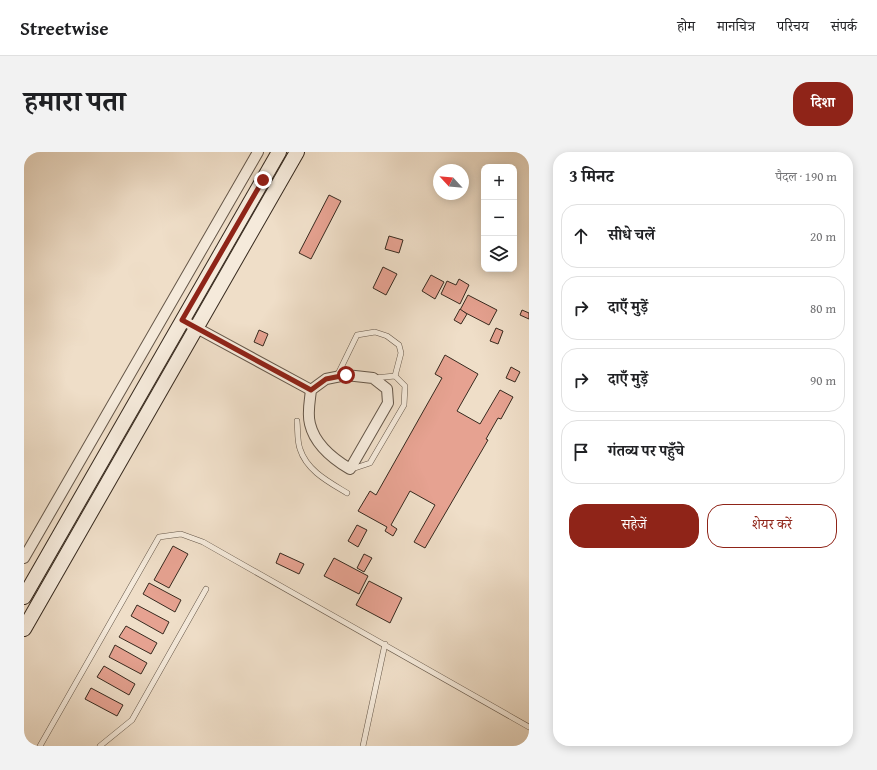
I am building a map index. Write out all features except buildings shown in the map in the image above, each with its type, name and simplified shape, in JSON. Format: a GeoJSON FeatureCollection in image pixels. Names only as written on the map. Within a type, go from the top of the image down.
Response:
{"type":"FeatureCollection","features":[{"type":"Feature","properties":{"kind":"main road"},"geometry":{"type":"LineString","coordinates":[[24,597],[279,152]]}},
{"type":"Feature","properties":{"kind":"main road"},"geometry":{"type":"LineString","coordinates":[[24,629],[297,152]]}},
{"type":"Feature","properties":{"kind":"street"},"geometry":{"type":"LineString","coordinates":[[24,558],[258,152]]}},
{"type":"Feature","properties":{"kind":"street"},"geometry":{"type":"LineString","coordinates":[[182,320],[311,390]]}},
{"type":"Feature","properties":{"kind":"street"},"geometry":{"type":"LineString","coordinates":[[346,375],[373,378],[387,389],[388,403],[350,470],[334,459],[317,440],[309,423],[311,390],[326,379],[346,375]]}},
{"type":"Feature","properties":{"kind":"lane"},"geometry":{"type":"LineString","coordinates":[[337,377],[357,335],[375,332],[387,336],[399,345],[401,353],[395,376]]}},
{"type":"Feature","properties":{"kind":"lane"},"geometry":{"type":"LineString","coordinates":[[373,378],[395,376]]}},
{"type":"Feature","properties":{"kind":"lane"},"geometry":{"type":"LineString","coordinates":[[350,470],[370,462],[404,404],[405,386],[395,376]]}},
{"type":"Feature","properties":{"kind":"lane"},"geometry":{"type":"LineString","coordinates":[[297,421],[300,448],[305,461],[323,479],[347,493]]}},
{"type":"Feature","properties":{"kind":"lane"},"geometry":{"type":"LineString","coordinates":[[40,746],[159,537],[181,534],[203,542],[529,727]]}},
{"type":"Feature","properties":{"kind":"lane"},"geometry":{"type":"LineString","coordinates":[[100,746],[132,720],[206,589]]}},
{"type":"Feature","properties":{"kind":"lane"},"geometry":{"type":"LineString","coordinates":[[363,746],[385,644]]}},
{"type":"Feature","properties":{"kind":"route"},"geometry":{"type":"LineString","coordinates":[[263,180],[182,320],[311,390],[326,379],[346,375]]}}]}
